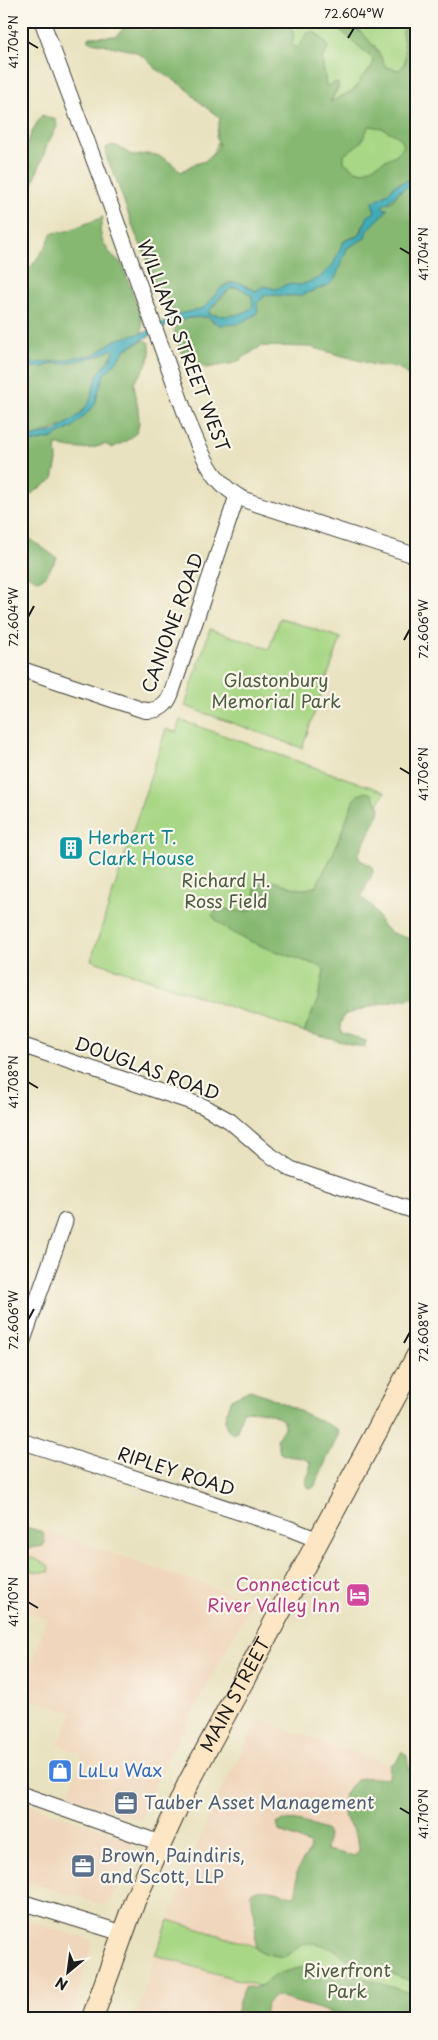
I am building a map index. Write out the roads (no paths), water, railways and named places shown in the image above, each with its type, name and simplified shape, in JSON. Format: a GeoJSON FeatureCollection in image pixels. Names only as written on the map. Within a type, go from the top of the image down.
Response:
{"type":"FeatureCollection","features":[{"type":"Feature","properties":{"kind":"main road","name":"MAIN STREET"},"geometry":{"type":"LineString","coordinates":[[92,2019],[122,1933],[160,1843],[208,1747],[417,1356]]}},
{"type":"Feature","properties":{"kind":"street","name":"WILLIAMS STREET WEST"},"geometry":{"type":"LineString","coordinates":[[42,21],[188,421],[205,459],[217,479],[237,496],[257,504],[417,556]]}},
{"type":"Feature","properties":{"kind":"street","name":"CANIONE ROAD"},"geometry":{"type":"LineString","coordinates":[[21,669],[143,710],[153,711],[162,707],[171,694],[237,496]]}},
{"type":"Feature","properties":{"kind":"street","name":"DOUGLAS ROAD"},"geometry":{"type":"LineString","coordinates":[[21,1045],[203,1106],[230,1121],[267,1153],[291,1169],[417,1212]]}},
{"type":"Feature","properties":{"kind":"street"},"geometry":{"type":"LineString","coordinates":[[21,1346],[65,1221]]}},
{"type":"Feature","properties":{"kind":"street","name":"RIPLEY ROAD"},"geometry":{"type":"LineString","coordinates":[[21,1441],[294,1530],[318,1540]]}},
{"type":"Feature","properties":{"kind":"street"},"geometry":{"type":"LineString","coordinates":[[21,1794],[160,1843]]}},
{"type":"Feature","properties":{"kind":"street"},"geometry":{"type":"LineString","coordinates":[[21,1902],[122,1933]]}},
{"type":"Feature","properties":{"kind":"water"},"geometry":{"type":"Polygon","coordinates":[[[417,177],[417,188],[402,189],[382,206],[384,209],[388,209],[367,229],[365,238],[347,248],[335,279],[329,285],[299,296],[266,295],[257,303],[258,311],[255,315],[238,324],[219,325],[208,317],[189,318],[171,324],[126,349],[104,374],[94,406],[73,427],[52,438],[21,445],[21,438],[56,431],[79,415],[89,403],[98,374],[111,358],[114,351],[112,349],[98,356],[63,364],[54,363],[43,367],[21,367],[21,364],[61,361],[94,355],[115,340],[146,332],[175,315],[204,308],[220,289],[230,283],[240,283],[256,291],[264,286],[276,289],[288,284],[301,285],[319,278],[333,265],[343,242],[360,235],[368,216],[375,212],[373,202],[388,193],[395,185],[417,177]],[[235,287],[224,294],[209,311],[209,314],[220,316],[232,315],[249,310],[253,306],[252,296],[235,287]]]}},
{"type":"Feature","properties":{"kind":"place","name":"Herbert T. Clark House"},"geometry":{"type":"Point","coordinates":[71,848]}},
{"type":"Feature","properties":{"kind":"place","name":"Connecticut River Valley Inn"},"geometry":{"type":"Point","coordinates":[358,1595]}},
{"type":"Feature","properties":{"kind":"place","name":"LuLu Wax"},"geometry":{"type":"Point","coordinates":[60,1771]}},
{"type":"Feature","properties":{"kind":"place","name":"Tauber Asset Management"},"geometry":{"type":"Point","coordinates":[126,1803]}},
{"type":"Feature","properties":{"kind":"place","name":"Brown, Paindiris, and Scott, LLP"},"geometry":{"type":"Point","coordinates":[83,1866]}},
{"type":"Feature","properties":{"kind":"park label","name":"Glastonbury Memorial Park"},"geometry":{"type":"Point","coordinates":[276,691]}},
{"type":"Feature","properties":{"kind":"park label","name":"Richard H. Ross Field"},"geometry":{"type":"Point","coordinates":[226,891]}},
{"type":"Feature","properties":{"kind":"park label","name":"Riverfront Park"},"geometry":{"type":"Point","coordinates":[347,1981]}}]}
